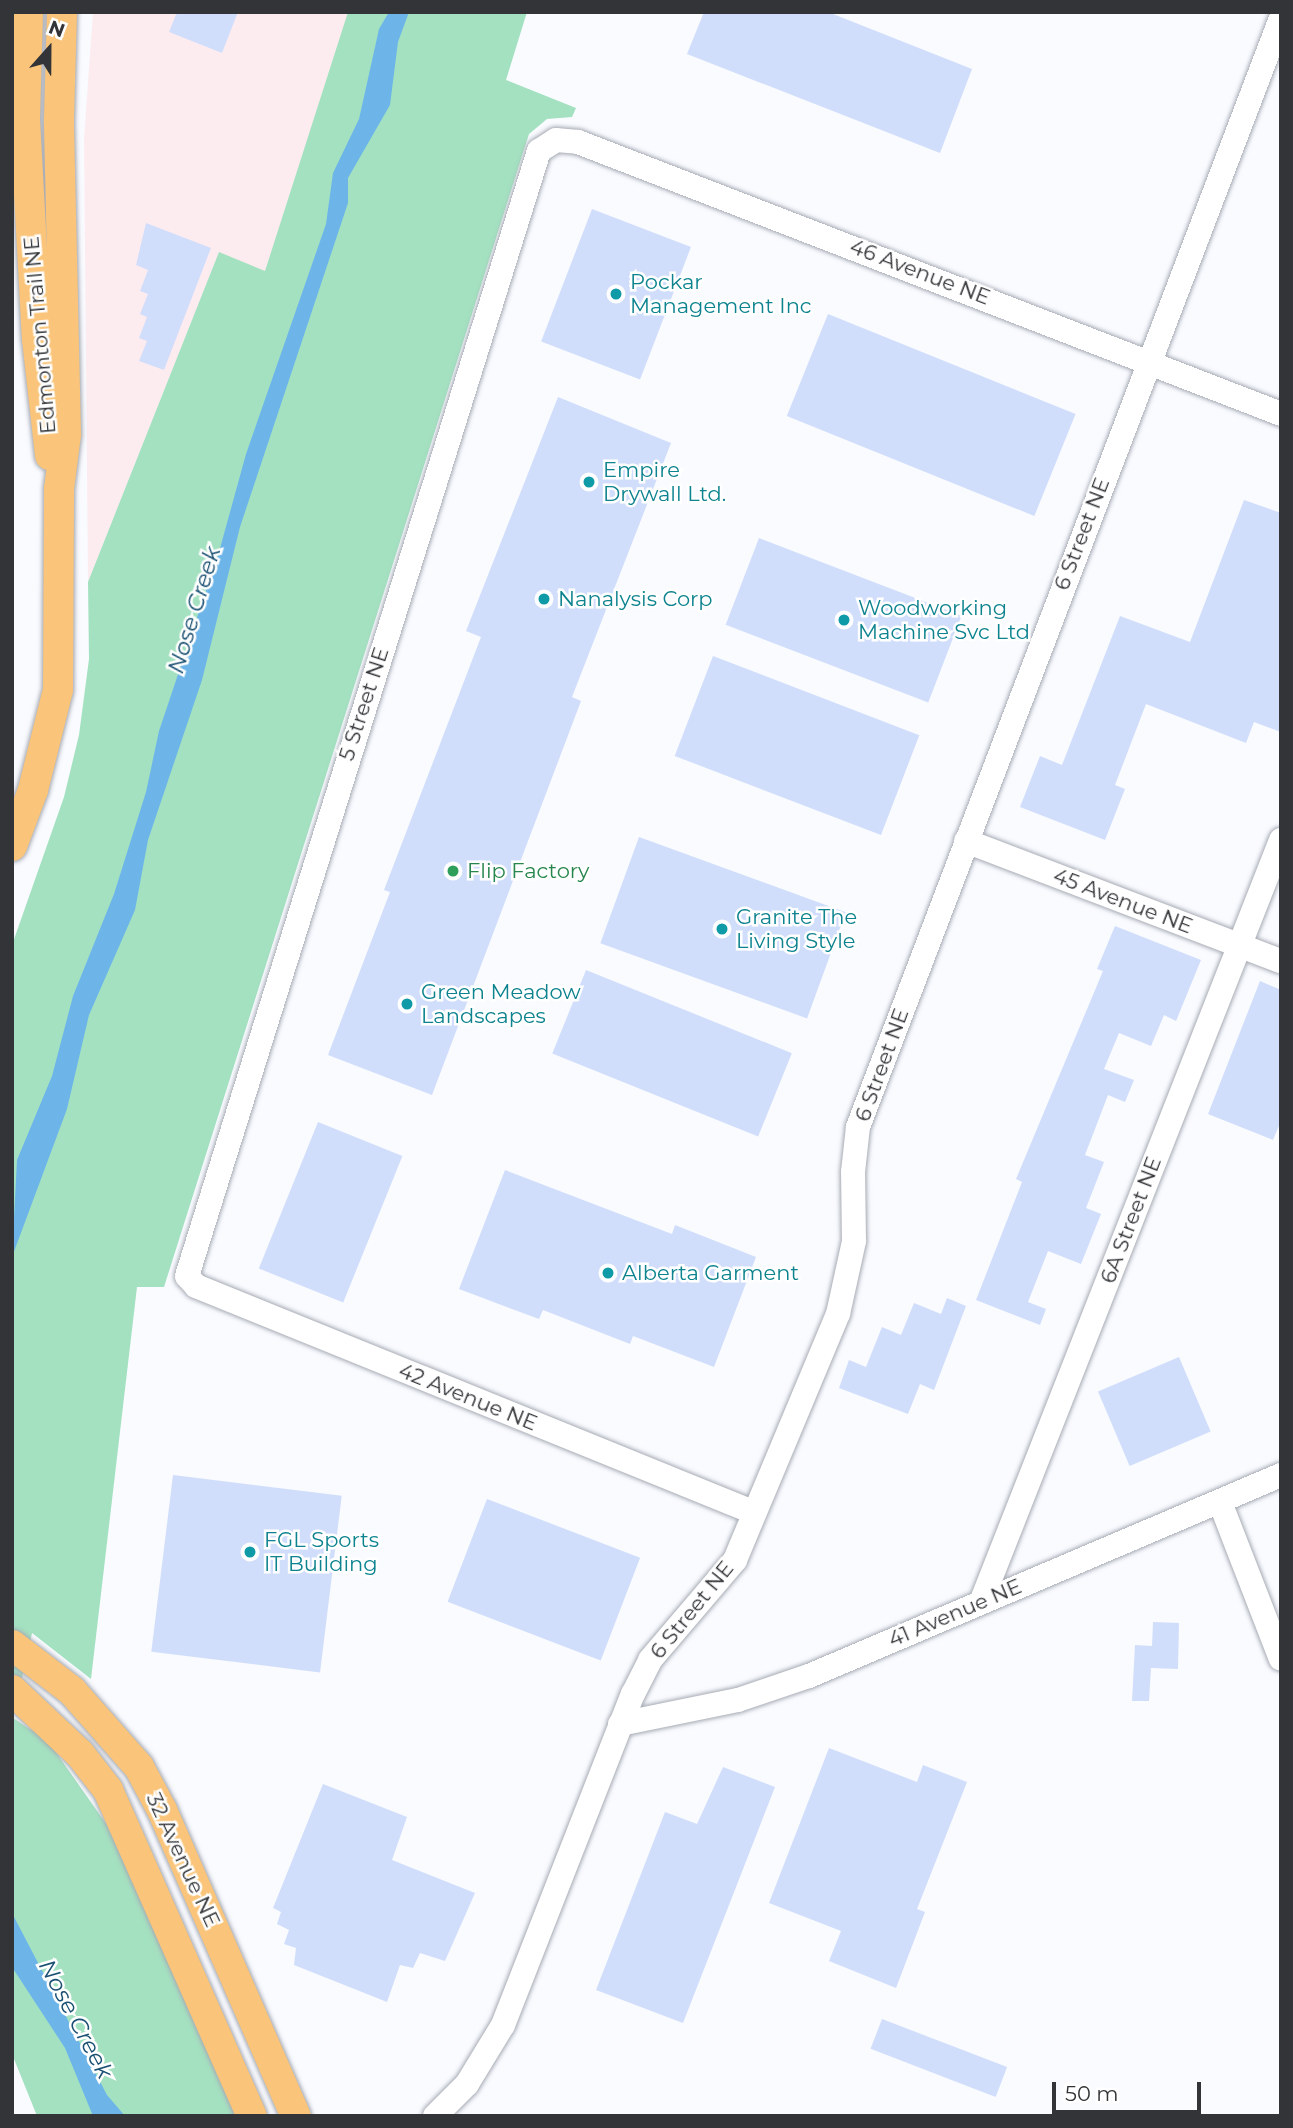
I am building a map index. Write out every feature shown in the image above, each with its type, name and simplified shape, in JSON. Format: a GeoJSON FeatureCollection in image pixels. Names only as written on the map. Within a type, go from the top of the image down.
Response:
{"type":"FeatureCollection","features":[{"type":"Feature","properties":{"kind":"main road","name":"Edmonton Trail NE"},"geometry":{"type":"LineString","coordinates":[[28,12],[25,119],[37,339],[52,474],[59,489]]}},
{"type":"Feature","properties":{"kind":"main road","name":"Edmonton Trail NE"},"geometry":{"type":"LineString","coordinates":[[12,846],[33,790],[58,690],[59,489],[66,434],[59,119],[62,12]]}},
{"type":"Feature","properties":{"kind":"main road","name":"32 Avenue NE"},"geometry":{"type":"LineString","coordinates":[[12,1645],[72,1691],[139,1767],[162,1810],[297,2114]]}},
{"type":"Feature","properties":{"kind":"main road","name":"32 Avenue NE"},"geometry":{"type":"LineString","coordinates":[[12,1690],[80,1754],[107,1790],[252,2116]]}},
{"type":"Feature","properties":{"kind":"street","name":"6 Street NE"},"geometry":{"type":"LineString","coordinates":[[438,2115],[467,2084],[503,2025],[620,1724],[650,1660],[735,1560],[838,1314],[854,1241],[853,1172],[858,1127],[1148,360],[1281,18]]}},
{"type":"Feature","properties":{"kind":"street","name":"46 Avenue NE"},"geometry":{"type":"LineString","coordinates":[[556,141],[578,142],[698,186],[1281,414]]}},
{"type":"Feature","properties":{"kind":"street","name":"5 Street NE"},"geometry":{"type":"LineString","coordinates":[[187,1276],[539,151],[556,141]]}},
{"type":"Feature","properties":{"kind":"street","name":"6A Street NE"},"geometry":{"type":"LineString","coordinates":[[982,1600],[1281,840]]}},
{"type":"Feature","properties":{"kind":"street","name":"45 Avenue NE"},"geometry":{"type":"LineString","coordinates":[[966,841],[1281,961]]}},
{"type":"Feature","properties":{"kind":"street","name":"42 Avenue NE"},"geometry":{"type":"LineString","coordinates":[[187,1276],[196,1286],[753,1512]]}},
{"type":"Feature","properties":{"kind":"street","name":"41 Avenue NE"},"geometry":{"type":"LineString","coordinates":[[620,1724],[726,1703],[809,1676],[982,1600],[1281,1475]]}},
{"type":"Feature","properties":{"kind":"street"},"geometry":{"type":"LineString","coordinates":[[1220,1502],[1281,1659]]}},
{"type":"Feature","properties":{"kind":"shaded area"},"geometry":{"type":"Polygon","coordinates":[[[93,12],[349,12],[265,272],[219,253],[88,582],[84,139],[93,12]]]}},
{"type":"Feature","properties":{"kind":"green space"},"geometry":{"type":"Polygon","coordinates":[[[348,12],[527,12],[506,80],[576,108],[572,117],[547,119],[529,134],[164,1287],[137,1287],[91,1679],[32,1633],[13,1718],[48,1741],[107,1825],[238,2116],[37,2116],[12,2054],[12,945],[64,797],[79,735],[89,659],[88,582],[219,252],[265,271],[348,12]]]}},
{"type":"Feature","properties":{"kind":"water"},"geometry":{"type":"Polygon","coordinates":[[[389,12],[409,12],[398,42],[390,105],[348,178],[348,203],[240,527],[202,680],[148,840],[135,910],[89,1015],[67,1109],[12,1257],[17,1160],[52,1076],[73,996],[114,894],[146,792],[159,731],[219,552],[246,454],[326,224],[333,173],[359,119],[379,29],[389,12]]]}},
{"type":"Feature","properties":{"kind":"water"},"geometry":{"type":"Polygon","coordinates":[[[12,1913],[107,2095],[125,2116],[93,2116],[65,2048],[12,1967],[12,1913]]]}},
{"type":"Feature","properties":{"kind":"building"},"geometry":{"type":"Polygon","coordinates":[[[177,12],[238,12],[222,53],[169,32],[177,12]]]}},
{"type":"Feature","properties":{"kind":"building"},"geometry":{"type":"Polygon","coordinates":[[[704,12],[828,12],[972,69],[940,153],[687,54],[704,12]]]}},
{"type":"Feature","properties":{"kind":"building","name":"Pockar Management Inc"},"geometry":{"type":"Polygon","coordinates":[[[592,209],[691,247],[640,380],[541,342],[592,209]]]}},
{"type":"Feature","properties":{"kind":"building"},"geometry":{"type":"Polygon","coordinates":[[[146,223],[211,248],[164,370],[139,361],[147,341],[139,338],[147,317],[140,314],[148,294],[140,291],[148,270],[136,265],[146,223]]]}},
{"type":"Feature","properties":{"kind":"building"},"geometry":{"type":"Polygon","coordinates":[[[828,314],[1076,414],[1034,516],[787,416],[828,314]]]}},
{"type":"Feature","properties":{"kind":"building"},"geometry":{"type":"Polygon","coordinates":[[[558,397],[671,443],[572,697],[581,701],[432,1095],[328,1055],[390,892],[384,890],[481,637],[466,631],[558,397]]]}},
{"type":"Feature","properties":{"kind":"building"},"geometry":{"type":"Polygon","coordinates":[[[1244,500],[1281,513],[1281,732],[1254,722],[1246,743],[1146,704],[1115,785],[1125,789],[1105,840],[1020,807],[1040,756],[1062,765],[1120,616],[1190,642],[1244,500]]]}},
{"type":"Feature","properties":{"kind":"building","name":"Woodworking Machine Svc Ltd"},"geometry":{"type":"Polygon","coordinates":[[[759,538],[962,616],[928,703],[726,625],[759,538]]]}},
{"type":"Feature","properties":{"kind":"building"},"geometry":{"type":"Polygon","coordinates":[[[713,656],[919,735],[881,835],[675,756],[713,656]]]}},
{"type":"Feature","properties":{"kind":"building","name":"Granite The Living Style"},"geometry":{"type":"Polygon","coordinates":[[[639,837],[846,912],[807,1018],[600,943],[639,837]]]}},
{"type":"Feature","properties":{"kind":"building"},"geometry":{"type":"Polygon","coordinates":[[[1115,926],[1201,960],[1176,1021],[1164,1015],[1151,1046],[1119,1033],[1104,1069],[1134,1080],[1125,1102],[1108,1095],[1085,1155],[1104,1162],[1086,1208],[1101,1214],[1081,1264],[1048,1251],[1028,1302],[1046,1309],[1040,1325],[976,1300],[1022,1182],[1016,1179],[1103,971],[1097,969],[1115,926]]]}},
{"type":"Feature","properties":{"kind":"building"},"geometry":{"type":"Polygon","coordinates":[[[586,970],[792,1053],[758,1137],[552,1053],[586,970]]]}},
{"type":"Feature","properties":{"kind":"building"},"geometry":{"type":"Polygon","coordinates":[[[1260,981],[1281,990],[1281,1121],[1273,1140],[1208,1114],[1260,981]]]}},
{"type":"Feature","properties":{"kind":"building"},"geometry":{"type":"Polygon","coordinates":[[[318,1122],[402,1156],[343,1303],[259,1268],[318,1122]]]}},
{"type":"Feature","properties":{"kind":"building","name":"Alberta Garment"},"geometry":{"type":"Polygon","coordinates":[[[505,1170],[672,1234],[675,1225],[756,1257],[714,1367],[633,1336],[630,1344],[543,1310],[539,1319],[459,1289],[505,1170]]]}},
{"type":"Feature","properties":{"kind":"building"},"geometry":{"type":"Polygon","coordinates":[[[947,1298],[966,1306],[934,1390],[920,1384],[908,1414],[839,1388],[849,1360],[866,1367],[882,1327],[901,1335],[914,1303],[941,1314],[947,1298]]]}},
{"type":"Feature","properties":{"kind":"building"},"geometry":{"type":"Polygon","coordinates":[[[1179,1357],[1211,1432],[1130,1466],[1098,1391],[1179,1357]]]}},
{"type":"Feature","properties":{"kind":"building","name":"FGL Sports IT Building"},"geometry":{"type":"Polygon","coordinates":[[[173,1475],[342,1496],[320,1672],[151,1652],[173,1475]]]}},
{"type":"Feature","properties":{"kind":"building"},"geometry":{"type":"Polygon","coordinates":[[[487,1499],[640,1558],[601,1660],[448,1602],[487,1499]]]}},
{"type":"Feature","properties":{"kind":"building"},"geometry":{"type":"Polygon","coordinates":[[[1153,1622],[1179,1623],[1178,1669],[1151,1668],[1149,1701],[1132,1701],[1135,1645],[1152,1646],[1153,1622]]]}},
{"type":"Feature","properties":{"kind":"building"},"geometry":{"type":"Polygon","coordinates":[[[829,1748],[917,1782],[923,1765],[967,1782],[917,1909],[925,1912],[896,1988],[829,1961],[841,1931],[769,1903],[829,1748]]]}},
{"type":"Feature","properties":{"kind":"building"},"geometry":{"type":"Polygon","coordinates":[[[723,1767],[775,1787],[683,2023],[596,1990],[665,1812],[697,1824],[723,1767]]]}},
{"type":"Feature","properties":{"kind":"building"},"geometry":{"type":"Polygon","coordinates":[[[323,1784],[407,1817],[392,1860],[475,1893],[445,1961],[420,1953],[413,1968],[400,1965],[387,2002],[294,1965],[296,1948],[284,1944],[289,1930],[277,1924],[281,1912],[273,1908],[323,1784]]]}},
{"type":"Feature","properties":{"kind":"building"},"geometry":{"type":"Polygon","coordinates":[[[882,2019],[1007,2067],[996,2097],[871,2049],[882,2019]]]}},
{"type":"Feature","properties":{"kind":"place","name":"Pockar Management Inc"},"geometry":{"type":"Point","coordinates":[616,294]}},
{"type":"Feature","properties":{"kind":"place","name":"Empire Drywall Ltd."},"geometry":{"type":"Point","coordinates":[589,482]}},
{"type":"Feature","properties":{"kind":"place","name":"Nanalysis Corp"},"geometry":{"type":"Point","coordinates":[544,599]}},
{"type":"Feature","properties":{"kind":"place","name":"Woodworking Machine Svc Ltd"},"geometry":{"type":"Point","coordinates":[844,620]}},
{"type":"Feature","properties":{"kind":"place","name":"Flip Factory"},"geometry":{"type":"Point","coordinates":[453,871]}},
{"type":"Feature","properties":{"kind":"place","name":"Granite The Living Style"},"geometry":{"type":"Point","coordinates":[722,929]}},
{"type":"Feature","properties":{"kind":"place","name":"Green Meadow Landscapes"},"geometry":{"type":"Point","coordinates":[407,1004]}},
{"type":"Feature","properties":{"kind":"place","name":"Alberta Garment"},"geometry":{"type":"Point","coordinates":[608,1273]}},
{"type":"Feature","properties":{"kind":"place","name":"FGL Sports IT Building"},"geometry":{"type":"Point","coordinates":[250,1552]}},
{"type":"Feature","properties":{"kind":"water label","name":"Nose Creek"},"geometry":{"type":"Point","coordinates":[194,610]}},
{"type":"Feature","properties":{"kind":"water label","name":"Nose Creek"},"geometry":{"type":"Point","coordinates":[76,2019]}}]}
